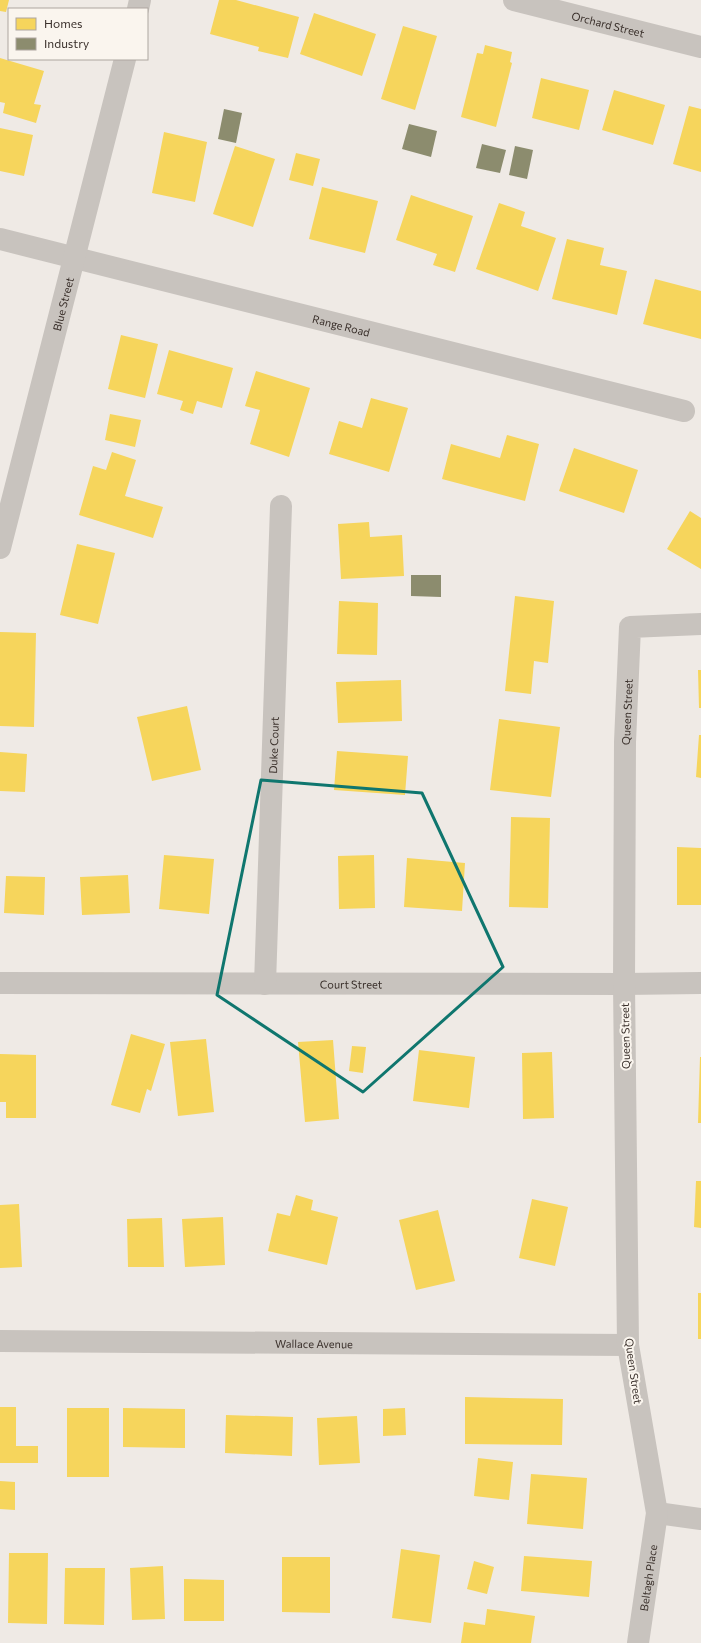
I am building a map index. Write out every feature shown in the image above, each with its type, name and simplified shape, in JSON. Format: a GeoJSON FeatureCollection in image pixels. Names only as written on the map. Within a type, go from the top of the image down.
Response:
{"type":"FeatureCollection","features":[{"type":"Feature","properties":{"kind":"street","name":"Orchard Street"},"geometry":{"type":"LineString","coordinates":[[514,0],[701,47]]}},
{"type":"Feature","properties":{"kind":"street","name":"Blue Street"},"geometry":{"type":"LineString","coordinates":[[0,548],[125,60]]}},
{"type":"Feature","properties":{"kind":"street","name":"Range Road"},"geometry":{"type":"LineString","coordinates":[[0,239],[684,411]]}},
{"type":"Feature","properties":{"kind":"street","name":"Duke Court"},"geometry":{"type":"LineString","coordinates":[[265,984],[281,506]]}},
{"type":"Feature","properties":{"kind":"street","name":"Queen Street"},"geometry":{"type":"LineString","coordinates":[[657,1513],[628,1345],[624,984],[625,742],[630,627],[701,624]]}},
{"type":"Feature","properties":{"kind":"street","name":"Court Street"},"geometry":{"type":"LineString","coordinates":[[0,983],[701,983]]}},
{"type":"Feature","properties":{"kind":"street","name":"Wallace Avenue"},"geometry":{"type":"LineString","coordinates":[[0,1341],[628,1345]]}},
{"type":"Feature","properties":{"kind":"street"},"geometry":{"type":"LineString","coordinates":[[657,1513],[701,1519]]}},
{"type":"Feature","properties":{"kind":"street","name":"Beltagh Place"},"geometry":{"type":"LineString","coordinates":[[638,1643],[657,1513]]}},
{"type":"Feature","properties":{"kind":"highlighted area"},"geometry":{"type":"Polygon","coordinates":[[[261,780],[422,793],[503,967],[363,1092],[217,995],[261,780]]]}},
{"type":"Feature","properties":{"kind":"building: Homes"},"geometry":{"type":"Polygon","coordinates":[[[0,0],[9,0],[6,12],[0,11],[0,0]]]}},
{"type":"Feature","properties":{"kind":"building: Homes"},"geometry":{"type":"Polygon","coordinates":[[[219,0],[236,0],[299,17],[288,58],[258,51],[259,47],[210,34],[219,0]]]}},
{"type":"Feature","properties":{"kind":"building: Homes"},"geometry":{"type":"Polygon","coordinates":[[[314,13],[376,34],[362,76],[300,54],[314,13]]]}},
{"type":"Feature","properties":{"kind":"building: Homes"},"geometry":{"type":"Polygon","coordinates":[[[403,26],[437,36],[415,110],[381,99],[403,26]]]}},
{"type":"Feature","properties":{"kind":"building: Homes"},"geometry":{"type":"Polygon","coordinates":[[[485,45],[512,52],[510,62],[512,63],[496,127],[461,117],[477,53],[483,54],[485,45]]]}},
{"type":"Feature","properties":{"kind":"building: Homes"},"geometry":{"type":"Polygon","coordinates":[[[0,58],[44,71],[34,104],[41,105],[36,123],[3,113],[5,103],[0,102],[0,58]]]}},
{"type":"Feature","properties":{"kind":"building: Homes"},"geometry":{"type":"Polygon","coordinates":[[[541,78],[589,90],[579,130],[532,118],[541,78]]]}},
{"type":"Feature","properties":{"kind":"building: Homes"},"geometry":{"type":"Polygon","coordinates":[[[614,90],[665,105],[653,145],[602,130],[614,90]]]}},
{"type":"Feature","properties":{"kind":"building: Homes"},"geometry":{"type":"Polygon","coordinates":[[[689,106],[701,109],[701,172],[673,164],[689,106]]]}},
{"type":"Feature","properties":{"kind":"building: Homes"},"geometry":{"type":"Polygon","coordinates":[[[0,128],[33,135],[24,176],[0,171],[0,128]]]}},
{"type":"Feature","properties":{"kind":"building: Homes"},"geometry":{"type":"Polygon","coordinates":[[[164,132],[207,142],[195,202],[152,193],[164,132]]]}},
{"type":"Feature","properties":{"kind":"building: Homes"},"geometry":{"type":"Polygon","coordinates":[[[235,146],[275,159],[253,227],[213,214],[235,146]]]}},
{"type":"Feature","properties":{"kind":"building: Homes"},"geometry":{"type":"Polygon","coordinates":[[[296,153],[320,159],[313,186],[289,180],[296,153]]]}},
{"type":"Feature","properties":{"kind":"building: Homes"},"geometry":{"type":"Polygon","coordinates":[[[322,187],[378,201],[365,253],[309,239],[322,187]]]}},
{"type":"Feature","properties":{"kind":"building: Homes"},"geometry":{"type":"Polygon","coordinates":[[[411,195],[473,216],[455,272],[433,265],[437,254],[396,240],[411,195]]]}},
{"type":"Feature","properties":{"kind":"building: Homes"},"geometry":{"type":"Polygon","coordinates":[[[499,203],[525,212],[521,226],[556,238],[538,291],[476,269],[499,203]]]}},
{"type":"Feature","properties":{"kind":"building: Homes"},"geometry":{"type":"Polygon","coordinates":[[[567,239],[604,248],[600,265],[627,271],[617,315],[552,299],[567,239]]]}},
{"type":"Feature","properties":{"kind":"building: Homes"},"geometry":{"type":"Polygon","coordinates":[[[655,279],[701,291],[701,339],[643,324],[655,279]]]}},
{"type":"Feature","properties":{"kind":"building: Homes"},"geometry":{"type":"Polygon","coordinates":[[[121,335],[158,344],[145,398],[108,389],[121,335]]]}},
{"type":"Feature","properties":{"kind":"building: Homes"},"geometry":{"type":"Polygon","coordinates":[[[169,350],[233,368],[222,408],[197,401],[193,414],[180,410],[183,401],[157,394],[169,350]]]}},
{"type":"Feature","properties":{"kind":"building: Homes"},"geometry":{"type":"Polygon","coordinates":[[[256,371],[310,388],[289,457],[250,444],[260,410],[245,406],[256,371]]]}},
{"type":"Feature","properties":{"kind":"building: Homes"},"geometry":{"type":"Polygon","coordinates":[[[371,398],[408,408],[389,472],[329,454],[339,421],[362,428],[371,398]]]}},
{"type":"Feature","properties":{"kind":"building: Homes"},"geometry":{"type":"Polygon","coordinates":[[[110,414],[141,420],[135,447],[105,440],[110,414]]]}},
{"type":"Feature","properties":{"kind":"building: Homes"},"geometry":{"type":"Polygon","coordinates":[[[507,435],[539,444],[525,501],[442,479],[451,444],[500,458],[507,435]]]}},
{"type":"Feature","properties":{"kind":"building: Homes"},"geometry":{"type":"Polygon","coordinates":[[[574,448],[638,470],[624,513],[559,491],[574,448]]]}},
{"type":"Feature","properties":{"kind":"building: Homes"},"geometry":{"type":"Polygon","coordinates":[[[112,452],[136,460],[125,496],[163,507],[153,538],[79,515],[93,466],[106,470],[112,452]]]}},
{"type":"Feature","properties":{"kind":"building: Homes"},"geometry":{"type":"Polygon","coordinates":[[[690,511],[701,518],[701,569],[667,549],[690,511]]]}},
{"type":"Feature","properties":{"kind":"building: Homes"},"geometry":{"type":"Polygon","coordinates":[[[369,522],[370,537],[402,535],[404,576],[341,579],[338,524],[369,522]]]}},
{"type":"Feature","properties":{"kind":"building: Homes"},"geometry":{"type":"Polygon","coordinates":[[[77,544],[115,553],[98,624],[60,615],[77,544]]]}},
{"type":"Feature","properties":{"kind":"building: Homes"},"geometry":{"type":"Polygon","coordinates":[[[515,596],[554,601],[548,663],[534,661],[531,694],[505,691],[515,596]]]}},
{"type":"Feature","properties":{"kind":"building: Homes"},"geometry":{"type":"Polygon","coordinates":[[[339,601],[378,603],[377,655],[337,654],[339,601]]]}},
{"type":"Feature","properties":{"kind":"building: Homes"},"geometry":{"type":"Polygon","coordinates":[[[0,632],[36,633],[34,727],[0,726],[0,632]]]}},
{"type":"Feature","properties":{"kind":"building: Homes"},"geometry":{"type":"Polygon","coordinates":[[[698,670],[701,670],[701,708],[699,708],[698,670]]]}},
{"type":"Feature","properties":{"kind":"building: Homes"},"geometry":{"type":"Polygon","coordinates":[[[401,680],[402,721],[338,723],[336,682],[401,680]]]}},
{"type":"Feature","properties":{"kind":"building: Homes"},"geometry":{"type":"Polygon","coordinates":[[[187,706],[201,770],[152,781],[137,717],[187,706]]]}},
{"type":"Feature","properties":{"kind":"building: Homes"},"geometry":{"type":"Polygon","coordinates":[[[499,719],[560,727],[551,797],[490,790],[499,719]]]}},
{"type":"Feature","properties":{"kind":"building: Homes"},"geometry":{"type":"Polygon","coordinates":[[[699,735],[701,735],[701,778],[696,777],[699,735]]]}},
{"type":"Feature","properties":{"kind":"building: Homes"},"geometry":{"type":"Polygon","coordinates":[[[337,751],[408,756],[405,795],[334,790],[337,751]]]}},
{"type":"Feature","properties":{"kind":"building: Homes"},"geometry":{"type":"Polygon","coordinates":[[[0,752],[27,754],[25,792],[0,791],[0,752]]]}},
{"type":"Feature","properties":{"kind":"building: Homes"},"geometry":{"type":"Polygon","coordinates":[[[511,817],[550,818],[548,908],[509,907],[511,817]]]}},
{"type":"Feature","properties":{"kind":"building: Homes"},"geometry":{"type":"Polygon","coordinates":[[[677,847],[701,848],[701,905],[677,905],[677,847]]]}},
{"type":"Feature","properties":{"kind":"building: Homes"},"geometry":{"type":"Polygon","coordinates":[[[164,855],[214,859],[209,914],[159,909],[164,855]]]}},
{"type":"Feature","properties":{"kind":"building: Homes"},"geometry":{"type":"Polygon","coordinates":[[[374,855],[375,908],[339,909],[338,856],[374,855]]]}},
{"type":"Feature","properties":{"kind":"building: Homes"},"geometry":{"type":"Polygon","coordinates":[[[407,858],[465,863],[462,911],[404,907],[407,858]]]}},
{"type":"Feature","properties":{"kind":"building: Homes"},"geometry":{"type":"Polygon","coordinates":[[[128,875],[130,913],[82,915],[80,877],[128,875]]]}},
{"type":"Feature","properties":{"kind":"building: Homes"},"geometry":{"type":"Polygon","coordinates":[[[6,876],[45,877],[44,915],[4,913],[6,876]]]}},
{"type":"Feature","properties":{"kind":"building: Homes"},"geometry":{"type":"Polygon","coordinates":[[[131,1034],[165,1044],[151,1091],[147,1089],[140,1113],[111,1105],[131,1034]]]}},
{"type":"Feature","properties":{"kind":"building: Homes"},"geometry":{"type":"Polygon","coordinates":[[[206,1039],[214,1112],[178,1116],[170,1042],[206,1039]]]}},
{"type":"Feature","properties":{"kind":"building: Homes"},"geometry":{"type":"Polygon","coordinates":[[[333,1040],[339,1119],[305,1122],[298,1042],[333,1040]]]}},
{"type":"Feature","properties":{"kind":"building: Homes"},"geometry":{"type":"Polygon","coordinates":[[[352,1046],[366,1047],[363,1073],[349,1071],[352,1046]]]}},
{"type":"Feature","properties":{"kind":"building: Homes"},"geometry":{"type":"Polygon","coordinates":[[[419,1050],[475,1057],[469,1108],[413,1101],[419,1050]]]}},
{"type":"Feature","properties":{"kind":"building: Homes"},"geometry":{"type":"Polygon","coordinates":[[[552,1052],[554,1118],[523,1119],[522,1053],[552,1052]]]}},
{"type":"Feature","properties":{"kind":"building: Homes"},"geometry":{"type":"Polygon","coordinates":[[[0,1054],[36,1055],[36,1118],[6,1118],[6,1102],[0,1102],[0,1054]]]}},
{"type":"Feature","properties":{"kind":"building: Homes"},"geometry":{"type":"Polygon","coordinates":[[[700,1057],[701,1123],[698,1123],[700,1057]]]}},
{"type":"Feature","properties":{"kind":"building: Homes"},"geometry":{"type":"Polygon","coordinates":[[[696,1181],[701,1181],[701,1228],[694,1227],[696,1181]]]}},
{"type":"Feature","properties":{"kind":"building: Homes"},"geometry":{"type":"Polygon","coordinates":[[[296,1195],[313,1200],[311,1210],[338,1217],[327,1265],[268,1251],[277,1213],[290,1216],[296,1195]]]}},
{"type":"Feature","properties":{"kind":"building: Homes"},"geometry":{"type":"Polygon","coordinates":[[[532,1199],[568,1207],[555,1266],[519,1258],[532,1199]]]}},
{"type":"Feature","properties":{"kind":"building: Homes"},"geometry":{"type":"Polygon","coordinates":[[[19,1204],[22,1267],[0,1268],[0,1205],[19,1204]]]}},
{"type":"Feature","properties":{"kind":"building: Homes"},"geometry":{"type":"Polygon","coordinates":[[[438,1210],[455,1281],[416,1290],[399,1220],[438,1210]]]}},
{"type":"Feature","properties":{"kind":"building: Homes"},"geometry":{"type":"Polygon","coordinates":[[[223,1217],[225,1265],[185,1267],[182,1219],[223,1217]]]}},
{"type":"Feature","properties":{"kind":"building: Homes"},"geometry":{"type":"Polygon","coordinates":[[[162,1218],[164,1267],[128,1267],[127,1219],[162,1218]]]}},
{"type":"Feature","properties":{"kind":"building: Homes"},"geometry":{"type":"Polygon","coordinates":[[[698,1293],[701,1293],[701,1339],[698,1339],[698,1293]]]}},
{"type":"Feature","properties":{"kind":"building: Homes"},"geometry":{"type":"Polygon","coordinates":[[[465,1397],[563,1399],[562,1445],[465,1444],[465,1397]]]}},
{"type":"Feature","properties":{"kind":"building: Homes"},"geometry":{"type":"Polygon","coordinates":[[[0,1407],[16,1407],[16,1446],[38,1446],[38,1463],[0,1463],[0,1407]]]}},
{"type":"Feature","properties":{"kind":"building: Homes"},"geometry":{"type":"Polygon","coordinates":[[[67,1408],[109,1408],[109,1477],[67,1477],[67,1408]]]}},
{"type":"Feature","properties":{"kind":"building: Homes"},"geometry":{"type":"Polygon","coordinates":[[[123,1408],[185,1409],[185,1448],[123,1447],[123,1408]]]}},
{"type":"Feature","properties":{"kind":"building: Homes"},"geometry":{"type":"Polygon","coordinates":[[[405,1408],[406,1435],[383,1436],[383,1409],[405,1408]]]}},
{"type":"Feature","properties":{"kind":"building: Homes"},"geometry":{"type":"Polygon","coordinates":[[[226,1415],[293,1417],[292,1456],[225,1453],[226,1415]]]}},
{"type":"Feature","properties":{"kind":"building: Homes"},"geometry":{"type":"Polygon","coordinates":[[[357,1416],[360,1463],[319,1465],[317,1418],[357,1416]]]}},
{"type":"Feature","properties":{"kind":"building: Homes"},"geometry":{"type":"Polygon","coordinates":[[[478,1458],[513,1462],[509,1500],[474,1496],[478,1458]]]}},
{"type":"Feature","properties":{"kind":"building: Homes"},"geometry":{"type":"Polygon","coordinates":[[[531,1474],[587,1478],[583,1529],[527,1524],[531,1474]]]}},
{"type":"Feature","properties":{"kind":"building: Homes"},"geometry":{"type":"Polygon","coordinates":[[[0,1481],[15,1482],[15,1510],[0,1509],[0,1481]]]}},
{"type":"Feature","properties":{"kind":"building: Homes"},"geometry":{"type":"Polygon","coordinates":[[[401,1549],[440,1555],[431,1623],[392,1618],[401,1549]]]}},
{"type":"Feature","properties":{"kind":"building: Homes"},"geometry":{"type":"Polygon","coordinates":[[[9,1553],[48,1553],[47,1624],[8,1623],[9,1553]]]}},
{"type":"Feature","properties":{"kind":"building: Homes"},"geometry":{"type":"Polygon","coordinates":[[[524,1556],[592,1561],[589,1597],[521,1591],[524,1556]]]}},
{"type":"Feature","properties":{"kind":"building: Homes"},"geometry":{"type":"Polygon","coordinates":[[[282,1557],[330,1557],[330,1613],[282,1612],[282,1557]]]}},
{"type":"Feature","properties":{"kind":"building: Homes"},"geometry":{"type":"Polygon","coordinates":[[[474,1561],[494,1567],[487,1594],[467,1589],[474,1561]]]}},
{"type":"Feature","properties":{"kind":"building: Homes"},"geometry":{"type":"Polygon","coordinates":[[[163,1566],[165,1619],[132,1620],[130,1568],[163,1566]]]}},
{"type":"Feature","properties":{"kind":"building: Homes"},"geometry":{"type":"Polygon","coordinates":[[[65,1568],[105,1568],[104,1625],[64,1624],[65,1568]]]}},
{"type":"Feature","properties":{"kind":"building: Homes"},"geometry":{"type":"Polygon","coordinates":[[[184,1579],[224,1580],[224,1621],[184,1621],[184,1579]]]}},
{"type":"Feature","properties":{"kind":"building: Homes"},"geometry":{"type":"Polygon","coordinates":[[[487,1609],[535,1616],[531,1643],[461,1643],[464,1622],[485,1625],[487,1609]]]}},
{"type":"Feature","properties":{"kind":"building: Industry"},"geometry":{"type":"Polygon","coordinates":[[[224,109],[242,113],[236,143],[218,139],[224,109]]]}},
{"type":"Feature","properties":{"kind":"building: Industry"},"geometry":{"type":"Polygon","coordinates":[[[409,124],[437,131],[431,157],[402,149],[409,124]]]}},
{"type":"Feature","properties":{"kind":"building: Industry"},"geometry":{"type":"Polygon","coordinates":[[[482,144],[506,150],[500,173],[476,168],[482,144]]]}},
{"type":"Feature","properties":{"kind":"building: Industry"},"geometry":{"type":"Polygon","coordinates":[[[515,146],[533,150],[527,179],[509,175],[515,146]]]}},
{"type":"Feature","properties":{"kind":"building: Industry"},"geometry":{"type":"Polygon","coordinates":[[[411,575],[441,575],[441,597],[411,596],[411,575]]]}}]}
